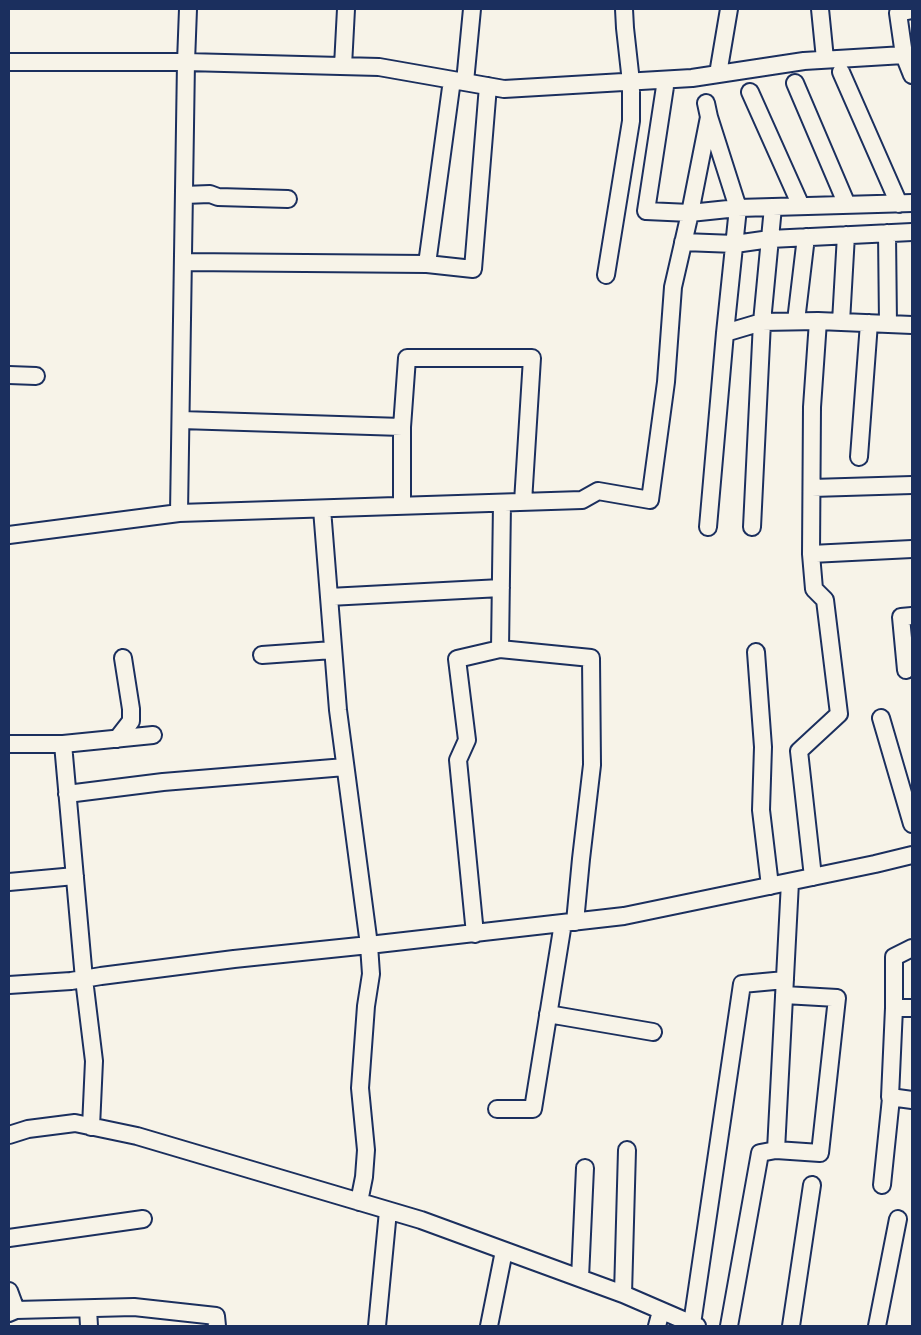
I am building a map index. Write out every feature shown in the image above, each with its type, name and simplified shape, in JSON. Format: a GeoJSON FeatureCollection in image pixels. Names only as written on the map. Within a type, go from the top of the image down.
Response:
{"type":"FeatureCollection","features":[{"type":"Feature","properties":{"kind":"street"},"geometry":{"type":"LineString","coordinates":[[179,513],[188,9]]}},
{"type":"Feature","properties":{"kind":"street"},"geometry":{"type":"LineString","coordinates":[[343,66],[346,9]]}},
{"type":"Feature","properties":{"kind":"street"},"geometry":{"type":"LineString","coordinates":[[427,264],[472,9]]}},
{"type":"Feature","properties":{"kind":"street"},"geometry":{"type":"LineString","coordinates":[[606,275],[631,121],[631,82],[624,9]]}},
{"type":"Feature","properties":{"kind":"street"},"geometry":{"type":"LineString","coordinates":[[718,74],[729,9]]}},
{"type":"Feature","properties":{"kind":"street"},"geometry":{"type":"LineString","coordinates":[[820,9],[824,54]]}},
{"type":"Feature","properties":{"kind":"street"},"geometry":{"type":"LineString","coordinates":[[912,10],[898,13],[904,55],[912,75]]}},
{"type":"Feature","properties":{"kind":"street"},"geometry":{"type":"LineString","coordinates":[[9,62],[186,62],[378,67],[504,89],[692,78],[804,61],[824,54],[890,46]]}},
{"type":"Feature","properties":{"kind":"street"},"geometry":{"type":"LineString","coordinates":[[824,54],[904,55]]}},
{"type":"Feature","properties":{"kind":"street"},"geometry":{"type":"LineString","coordinates":[[666,80],[646,211],[690,213],[738,208],[906,203],[840,72]]}},
{"type":"Feature","properties":{"kind":"street"},"geometry":{"type":"LineString","coordinates":[[796,82],[846,205]]}},
{"type":"Feature","properties":{"kind":"street"},"geometry":{"type":"LineString","coordinates":[[183,262],[427,264],[473,269],[488,86]]}},
{"type":"Feature","properties":{"kind":"street"},"geometry":{"type":"LineString","coordinates":[[750,92],[801,206]]}},
{"type":"Feature","properties":{"kind":"street"},"geometry":{"type":"LineString","coordinates":[[9,535],[179,513],[582,500],[598,491],[650,500],[666,382],[673,287],[690,213],[707,110],[738,208],[708,527]]}},
{"type":"Feature","properties":{"kind":"street"},"geometry":{"type":"LineString","coordinates":[[184,195],[210,194],[218,197],[288,199]]}},
{"type":"Feature","properties":{"kind":"street"},"geometry":{"type":"LineString","coordinates":[[752,527],[762,322],[773,207]]}},
{"type":"Feature","properties":{"kind":"street"},"geometry":{"type":"LineString","coordinates":[[683,242],[735,244],[770,239],[912,232]]}},
{"type":"Feature","properties":{"kind":"street"},"geometry":{"type":"LineString","coordinates":[[888,233],[888,324]]}},
{"type":"Feature","properties":{"kind":"street"},"geometry":{"type":"LineString","coordinates":[[841,322],[846,235]]}},
{"type":"Feature","properties":{"kind":"street"},"geometry":{"type":"LineString","coordinates":[[796,321],[806,237]]}},
{"type":"Feature","properties":{"kind":"street"},"geometry":{"type":"LineString","coordinates":[[725,333],[762,322],[818,321],[912,325]]}},
{"type":"Feature","properties":{"kind":"street"},"geometry":{"type":"LineString","coordinates":[[813,877],[799,751],[839,714],[825,600],[814,589],[812,554],[812,406],[818,321]]}},
{"type":"Feature","properties":{"kind":"street"},"geometry":{"type":"LineString","coordinates":[[859,457],[869,323]]}},
{"type":"Feature","properties":{"kind":"street"},"geometry":{"type":"LineString","coordinates":[[402,506],[402,427],[407,358],[532,358],[523,502]]}},
{"type":"Feature","properties":{"kind":"street"},"geometry":{"type":"LineString","coordinates":[[9,375],[36,376]]}},
{"type":"Feature","properties":{"kind":"street"},"geometry":{"type":"LineString","coordinates":[[181,420],[402,427]]}},
{"type":"Feature","properties":{"kind":"street"},"geometry":{"type":"LineString","coordinates":[[812,488],[912,485]]}},
{"type":"Feature","properties":{"kind":"street"},"geometry":{"type":"LineString","coordinates":[[500,649],[502,503]]}},
{"type":"Feature","properties":{"kind":"street"},"geometry":{"type":"LineString","coordinates":[[322,509],[338,710],[369,945],[370,974],[360,1088],[366,1150],[364,1177],[359,1202]]}},
{"type":"Feature","properties":{"kind":"street"},"geometry":{"type":"LineString","coordinates":[[812,554],[912,549]]}},
{"type":"Feature","properties":{"kind":"street"},"geometry":{"type":"LineString","coordinates":[[329,597],[501,588]]}},
{"type":"Feature","properties":{"kind":"street"},"geometry":{"type":"LineString","coordinates":[[905,670],[900,617],[912,616]]}},
{"type":"Feature","properties":{"kind":"street"},"geometry":{"type":"LineString","coordinates":[[475,934],[458,760],[467,740],[457,659],[500,649],[591,658],[592,765],[580,859],[569,922],[548,1014],[533,1109],[497,1110]]}},
{"type":"Feature","properties":{"kind":"street"},"geometry":{"type":"LineString","coordinates":[[262,655],[333,650]]}},
{"type":"Feature","properties":{"kind":"street"},"geometry":{"type":"LineString","coordinates":[[756,652],[763,747],[761,810],[770,886]]}},
{"type":"Feature","properties":{"kind":"street"},"geometry":{"type":"LineString","coordinates":[[117,739],[131,721],[131,708],[123,658]]}},
{"type":"Feature","properties":{"kind":"street"},"geometry":{"type":"LineString","coordinates":[[880,718],[912,824]]}},
{"type":"Feature","properties":{"kind":"street"},"geometry":{"type":"LineString","coordinates":[[9,744],[63,744],[153,735]]}},
{"type":"Feature","properties":{"kind":"street"},"geometry":{"type":"LineString","coordinates":[[63,744],[84,979],[94,1061],[92,1126]]}},
{"type":"Feature","properties":{"kind":"street"},"geometry":{"type":"LineString","coordinates":[[67,794],[164,782],[345,767]]}},
{"type":"Feature","properties":{"kind":"street"},"geometry":{"type":"LineString","coordinates":[[9,985],[71,981],[234,959],[475,934],[624,916],[876,864],[912,854]]}},
{"type":"Feature","properties":{"kind":"street"},"geometry":{"type":"LineString","coordinates":[[9,882],[74,876]]}},
{"type":"Feature","properties":{"kind":"street"},"geometry":{"type":"LineString","coordinates":[[776,1150],[790,882]]}},
{"type":"Feature","properties":{"kind":"street"},"geometry":{"type":"LineString","coordinates":[[882,1185],[891,1098],[894,956],[912,948]]}},
{"type":"Feature","properties":{"kind":"street"},"geometry":{"type":"LineString","coordinates":[[9,1135],[28,1129],[75,1123],[137,1136],[420,1220],[623,1294],[659,1318],[695,1325],[742,984],[784,987],[838,998],[820,1153],[776,1150],[760,1153],[729,1326]]}},
{"type":"Feature","properties":{"kind":"street"},"geometry":{"type":"LineString","coordinates":[[894,1008],[912,1008]]}},
{"type":"Feature","properties":{"kind":"street"},"geometry":{"type":"LineString","coordinates":[[548,1014],[653,1032]]}},
{"type":"Feature","properties":{"kind":"street"},"geometry":{"type":"LineString","coordinates":[[891,1098],[912,1100]]}},
{"type":"Feature","properties":{"kind":"street"},"geometry":{"type":"LineString","coordinates":[[623,1294],[626,1150]]}},
{"type":"Feature","properties":{"kind":"street"},"geometry":{"type":"LineString","coordinates":[[580,1278],[585,1168]]}},
{"type":"Feature","properties":{"kind":"street"},"geometry":{"type":"LineString","coordinates":[[791,1326],[812,1185]]}},
{"type":"Feature","properties":{"kind":"street"},"geometry":{"type":"LineString","coordinates":[[378,1326],[388,1210]]}},
{"type":"Feature","properties":{"kind":"street"},"geometry":{"type":"LineString","coordinates":[[9,1238],[143,1219]]}},
{"type":"Feature","properties":{"kind":"street"},"geometry":{"type":"LineString","coordinates":[[877,1326],[898,1219]]}},
{"type":"Feature","properties":{"kind":"street"},"geometry":{"type":"LineString","coordinates":[[489,1326],[504,1251]]}},
{"type":"Feature","properties":{"kind":"street"},"geometry":{"type":"LineString","coordinates":[[9,1291],[12,1312],[134,1308],[216,1316],[217,1326]]}},
{"type":"Feature","properties":{"kind":"street"},"geometry":{"type":"LineString","coordinates":[[88,1309],[89,1326]]}}]}
